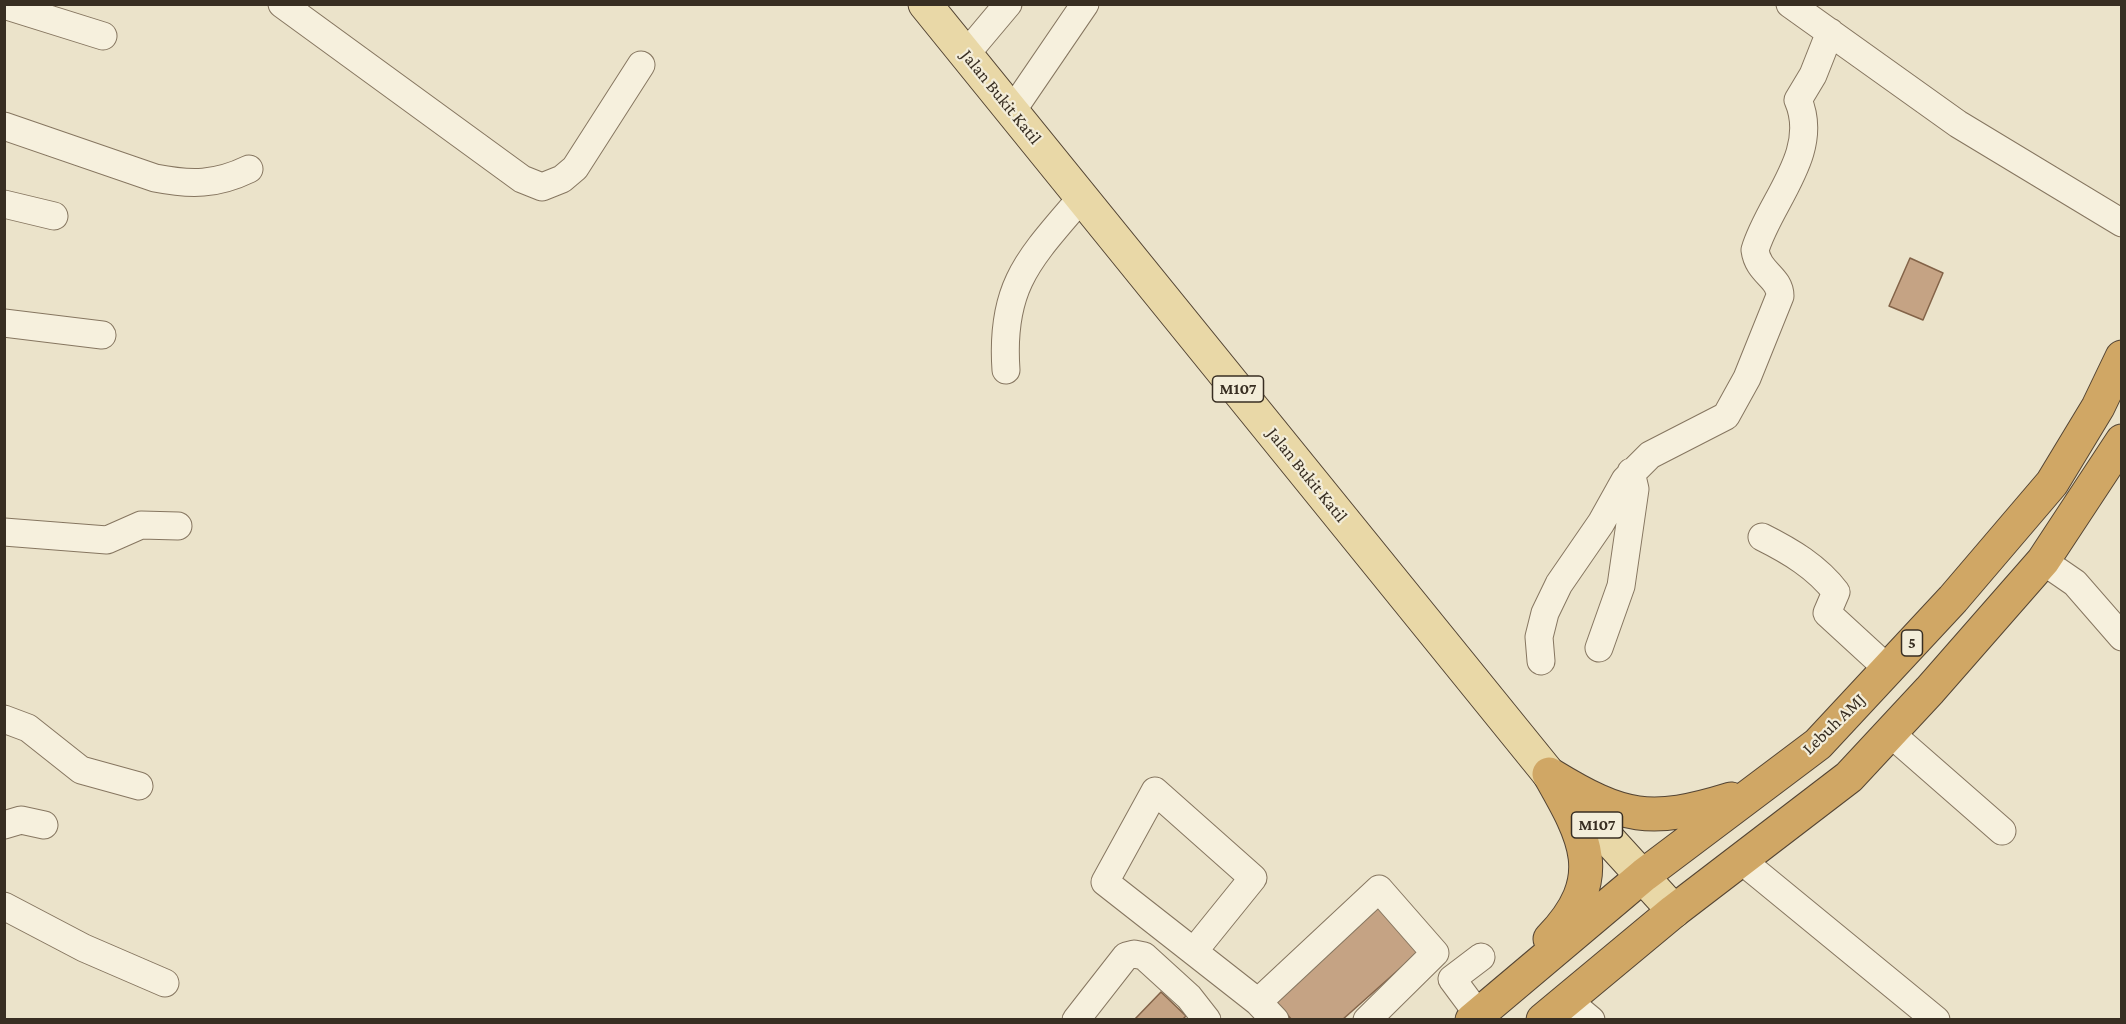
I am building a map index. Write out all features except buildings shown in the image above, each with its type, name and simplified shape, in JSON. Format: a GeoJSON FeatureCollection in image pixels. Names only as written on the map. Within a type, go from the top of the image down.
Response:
{"type":"FeatureCollection","features":[{"type":"Feature","properties":{"kind":"highway","name":"Lebuh AMJ"},"geometry":{"type":"LineString","coordinates":[[1475,1017],[1644,876],[1750,793],[1818,744],[1974,576],[2052,483],[2098,407],[2121,357]]}},
{"type":"Feature","properties":{"kind":"highway"},"geometry":{"type":"LineString","coordinates":[[1567,1013],[1674,911],[1849,777],[2043,561],[2117,456]]}},
{"type":"Feature","properties":{"kind":"highway"},"geometry":{"type":"LineString","coordinates":[[1549,774],[1586,796],[1614,809],[1641,813],[1666,815],[1690,812],[1750,793]]}},
{"type":"Feature","properties":{"kind":"highway"},"geometry":{"type":"LineString","coordinates":[[1475,1017],[1560,929],[1583,889],[1587,865],[1582,837],[1549,774]]}},
{"type":"Feature","properties":{"kind":"main road","name":"Jalan Bukit Katil"},"geometry":{"type":"LineString","coordinates":[[925,4],[1549,774],[1674,911]]}},
{"type":"Feature","properties":{"kind":"street"},"geometry":{"type":"LineString","coordinates":[[282,4],[522,179],[542,187],[562,179],[574,168],[641,65]]}},
{"type":"Feature","properties":{"kind":"street"},"geometry":{"type":"LineString","coordinates":[[966,54],[1008,4]]}},
{"type":"Feature","properties":{"kind":"street"},"geometry":{"type":"LineString","coordinates":[[1012,111],[1084,4]]}},
{"type":"Feature","properties":{"kind":"street"},"geometry":{"type":"LineString","coordinates":[[1790,4],[1958,124],[2121,224]]}},
{"type":"Feature","properties":{"kind":"street"},"geometry":{"type":"LineString","coordinates":[[4,5],[103,36]]}},
{"type":"Feature","properties":{"kind":"street"},"geometry":{"type":"LineString","coordinates":[[1541,661],[1539,637],[1545,613],[1558,584],[1631,472],[1650,456],[1726,416],[1747,378],[1780,296],[1777,284],[1758,264],[1755,250],[1797,165],[1803,111],[1798,100],[1812,75],[1830,32]]}},
{"type":"Feature","properties":{"kind":"street"},"geometry":{"type":"LineString","coordinates":[[4,126],[155,178],[179,182],[228,179],[249,169]]}},
{"type":"Feature","properties":{"kind":"street"},"geometry":{"type":"LineString","coordinates":[[1006,370],[1005,318],[1012,295],[1039,247],[1082,197]]}},
{"type":"Feature","properties":{"kind":"street"},"geometry":{"type":"LineString","coordinates":[[4,204],[54,216]]}},
{"type":"Feature","properties":{"kind":"street"},"geometry":{"type":"LineString","coordinates":[[4,322],[102,335]]}},
{"type":"Feature","properties":{"kind":"street"},"geometry":{"type":"LineString","coordinates":[[1599,648],[1621,586],[1635,489],[1631,472]]}},
{"type":"Feature","properties":{"kind":"street"},"geometry":{"type":"LineString","coordinates":[[4,532],[107,540],[141,525],[178,526]]}},
{"type":"Feature","properties":{"kind":"street"},"geometry":{"type":"LineString","coordinates":[[1762,537],[1797,555],[1830,584],[1836,592],[1827,613],[1888,669]]}},
{"type":"Feature","properties":{"kind":"street"},"geometry":{"type":"LineString","coordinates":[[2043,561],[2075,583],[2121,638]]}},
{"type":"Feature","properties":{"kind":"street"},"geometry":{"type":"LineString","coordinates":[[4,719],[28,728],[81,770],[139,786]]}},
{"type":"Feature","properties":{"kind":"street"},"geometry":{"type":"LineString","coordinates":[[1890,733],[2002,831]]}},
{"type":"Feature","properties":{"kind":"street"},"geometry":{"type":"LineString","coordinates":[[1194,951],[1253,878],[1155,791],[1105,882],[1267,1011],[1380,890],[1435,953],[1367,1020]]}},
{"type":"Feature","properties":{"kind":"street"},"geometry":{"type":"LineString","coordinates":[[4,825],[21,820],[44,825]]}},
{"type":"Feature","properties":{"kind":"street"},"geometry":{"type":"LineString","coordinates":[[1741,860],[1936,1020]]}},
{"type":"Feature","properties":{"kind":"street"},"geometry":{"type":"LineString","coordinates":[[4,906],[84,948],[165,983]]}},
{"type":"Feature","properties":{"kind":"street"},"geometry":{"type":"LineString","coordinates":[[1076,1020],[1126,956],[1134,954],[1144,956],[1188,997],[1207,1020]]}},
{"type":"Feature","properties":{"kind":"street"},"geometry":{"type":"LineString","coordinates":[[1475,1017],[1452,979],[1481,957]]}}]}
